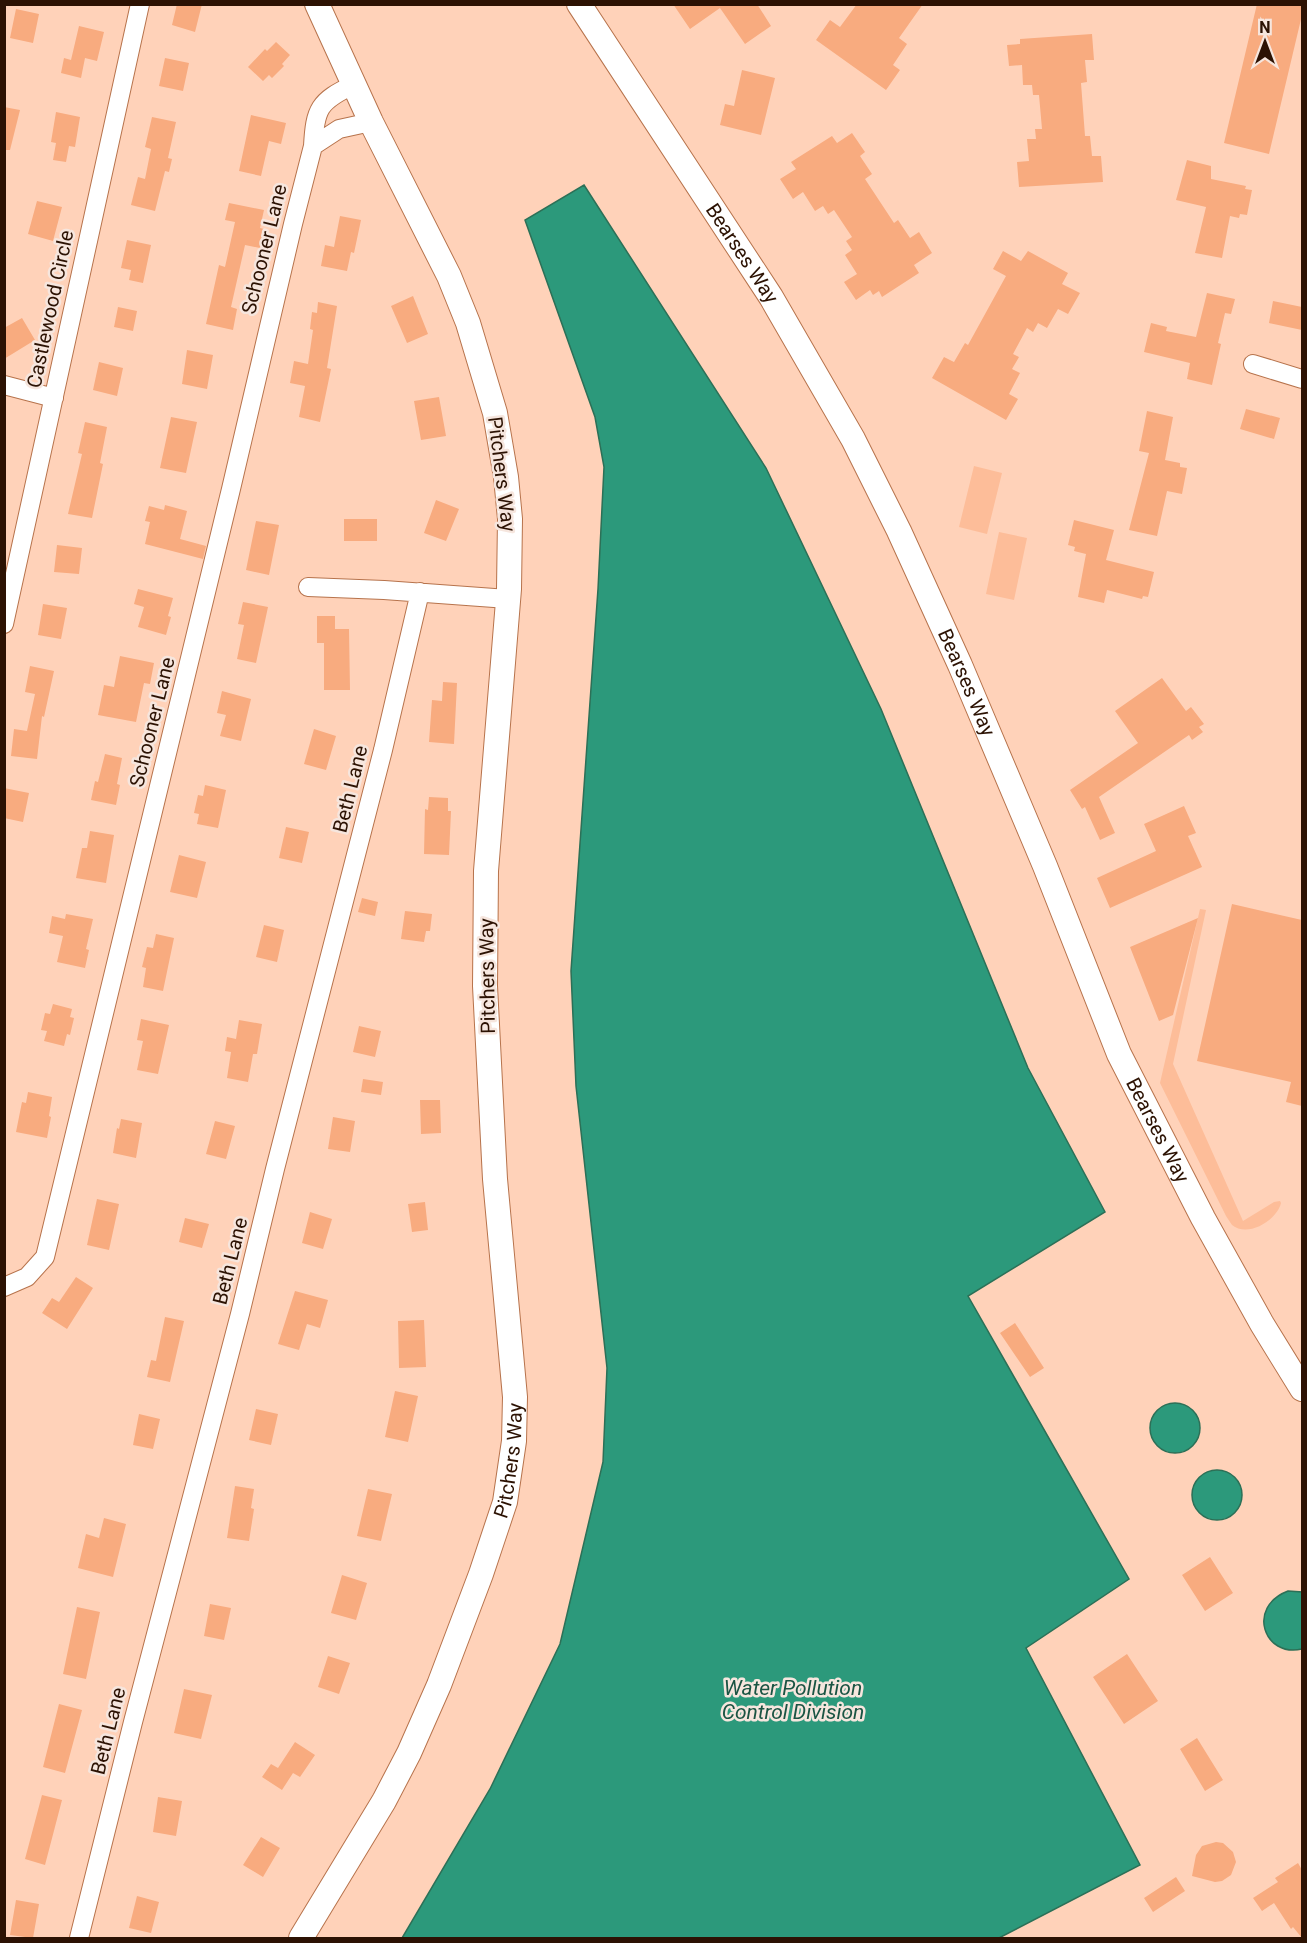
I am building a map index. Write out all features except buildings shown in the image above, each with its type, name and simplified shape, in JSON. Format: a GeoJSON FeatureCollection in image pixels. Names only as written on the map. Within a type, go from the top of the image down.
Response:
{"type":"FeatureCollection","features":[{"type":"Feature","properties":{"kind":"main road","name":"Pitchers Way"},"geometry":{"type":"LineString","coordinates":[[300,1938],[373,1821],[409,1753],[439,1685],[502,1511],[510,1477],[514,1441],[514,1377],[495,1179],[485,986],[486,871],[508,599],[509,498],[495,413],[468,323],[449,276],[371,122],[316,4]]}},
{"type":"Feature","properties":{"kind":"main road","name":"Bearses Way"},"geometry":{"type":"LineString","coordinates":[[579,4],[771,297],[854,439],[960,665],[1045,866],[1119,1054],[1203,1218],[1262,1324],[1302,1389]]}},
{"type":"Feature","properties":{"kind":"street","name":"Castlewood Circle"},"geometry":{"type":"LineString","coordinates":[[4,624],[140,4]]}},
{"type":"Feature","properties":{"kind":"street","name":"Schooner Lane"},"geometry":{"type":"LineString","coordinates":[[4,1287],[27,1277],[45,1257],[293,224],[314,147],[316,116],[332,95],[354,85]]}},
{"type":"Feature","properties":{"kind":"street"},"geometry":{"type":"LineString","coordinates":[[314,147],[339,129],[371,122]]}},
{"type":"Feature","properties":{"kind":"street"},"geometry":{"type":"LineString","coordinates":[[1253,364],[1302,379]]}},
{"type":"Feature","properties":{"kind":"street"},"geometry":{"type":"LineString","coordinates":[[4,385],[54,398]]}},
{"type":"Feature","properties":{"kind":"street"},"geometry":{"type":"LineString","coordinates":[[308,587],[508,599]]}},
{"type":"Feature","properties":{"kind":"street","name":"Beth Lane"},"geometry":{"type":"LineString","coordinates":[[79,1938],[132,1722],[240,1314],[383,750],[420,592]]}},
{"type":"Feature","properties":{"kind":"shaded area"},"geometry":{"type":"Polygon","coordinates":[[[974,466],[1002,473],[987,534],[959,527],[974,466]]]}},
{"type":"Feature","properties":{"kind":"shaded area"},"geometry":{"type":"Polygon","coordinates":[[[999,532],[1027,538],[1014,600],[986,594],[999,532]]]}},
{"type":"Feature","properties":{"kind":"shaded area"},"geometry":{"type":"Polygon","coordinates":[[[1200,909],[1206,910],[1173,1064],[1243,1221],[1274,1202],[1280,1201],[1281,1203],[1268,1221],[1253,1228],[1239,1228],[1232,1225],[1226,1216],[1160,1083],[1200,909]]]}},
{"type":"Feature","properties":{"kind":"water","name":"Water Pollution Control Division"},"geometry":{"type":"Polygon","coordinates":[[[584,185],[766,468],[881,709],[1028,1068],[1105,1212],[968,1296],[1129,1579],[1026,1648],[1140,1865],[999,1938],[402,1938],[490,1789],[560,1644],[603,1462],[607,1368],[576,1086],[571,971],[598,589],[604,467],[595,417],[525,220],[584,185]]]}},
{"type":"Feature","properties":{"kind":"water"},"geometry":{"type":"Polygon","coordinates":[[[1175,1403],[1193,1410],[1200,1428],[1193,1446],[1175,1453],[1157,1446],[1150,1428],[1157,1410],[1175,1403]]]}},
{"type":"Feature","properties":{"kind":"water"},"geometry":{"type":"Polygon","coordinates":[[[1217,1470],[1235,1477],[1242,1495],[1235,1513],[1217,1520],[1199,1513],[1192,1495],[1199,1477],[1217,1470]]]}},
{"type":"Feature","properties":{"kind":"water"},"geometry":{"type":"Polygon","coordinates":[[[1288,1591],[1302,1592],[1302,1649],[1289,1650],[1278,1646],[1270,1639],[1265,1629],[1264,1619],[1267,1608],[1275,1598],[1288,1591]]]}}]}
